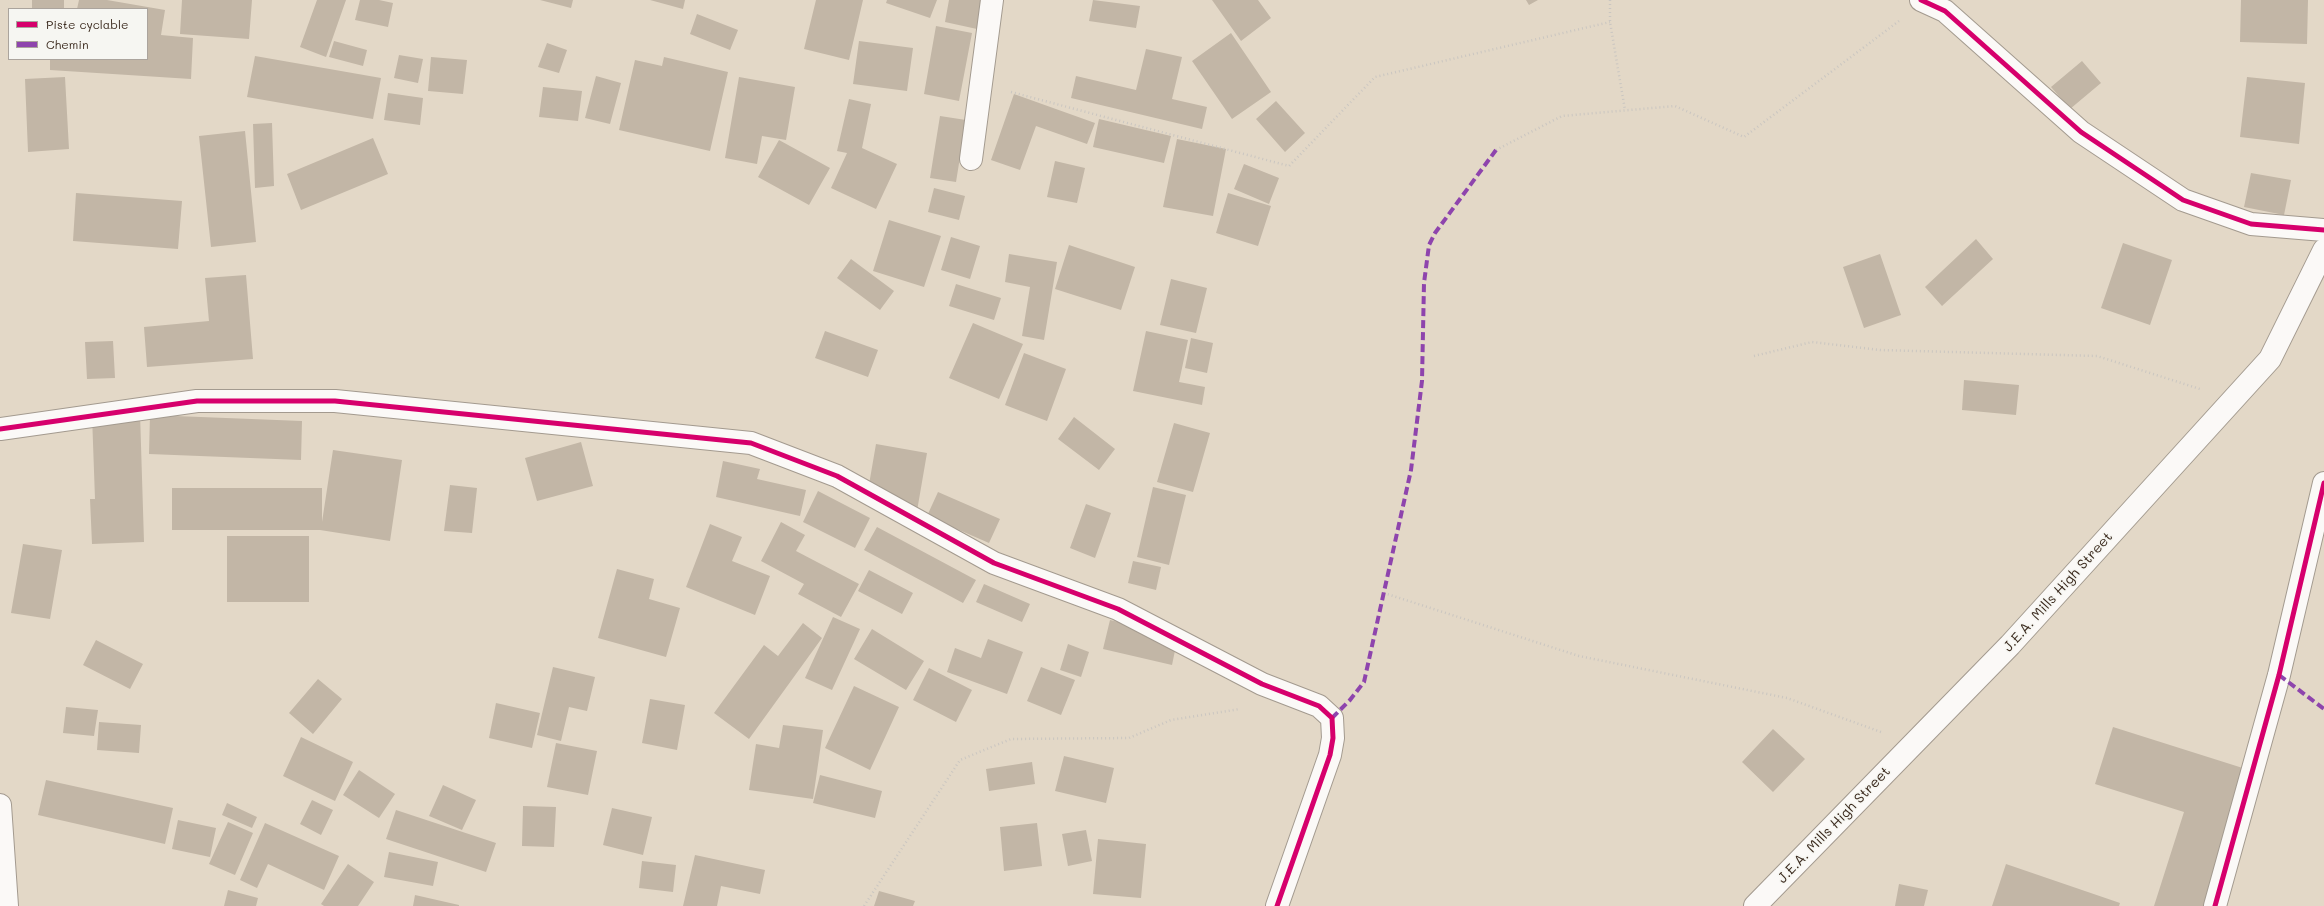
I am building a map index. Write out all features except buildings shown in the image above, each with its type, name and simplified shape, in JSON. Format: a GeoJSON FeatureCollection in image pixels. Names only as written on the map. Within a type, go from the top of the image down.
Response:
{"type":"FeatureCollection","features":[{"type":"Feature","properties":{"kind":"main road"},"geometry":{"type":"LineString","coordinates":[[971,159],[992,0]]}},
{"type":"Feature","properties":{"kind":"main road"},"geometry":{"type":"LineString","coordinates":[[1922,1],[1945,11],[2081,132],[2183,200],[2250,224],[2324,230]]}},
{"type":"Feature","properties":{"kind":"main road","name":"J.E.A. Mills High Street"},"geometry":{"type":"LineString","coordinates":[[1755,906],[2010,645],[2270,359],[2324,250]]}},
{"type":"Feature","properties":{"kind":"main road"},"geometry":{"type":"LineString","coordinates":[[0,429],[197,401],[335,401],[751,443],[836,476],[994,563],[1118,609],[1262,684],[1318,706],[1332,718],[1333,738],[1330,755],[1277,906]]}},
{"type":"Feature","properties":{"kind":"main road"},"geometry":{"type":"LineString","coordinates":[[2215,906],[2279,675],[2324,483]]}},
{"type":"Feature","properties":{"kind":"main road"},"geometry":{"type":"LineString","coordinates":[[0,805],[7,906]]}},
{"type":"Feature","properties":{"kind":"path"},"geometry":{"type":"LineString","coordinates":[[1610,0],[1610,22],[1625,110]]}},
{"type":"Feature","properties":{"kind":"path"},"geometry":{"type":"LineString","coordinates":[[1496,150],[1562,116],[1675,106],[1744,137],[1922,1]]}},
{"type":"Feature","properties":{"kind":"path"},"geometry":{"type":"LineString","coordinates":[[981,85],[1289,166],[1375,77],[1610,22]]}},
{"type":"Feature","properties":{"kind":"path"},"geometry":{"type":"LineString","coordinates":[[1754,356],[1812,342],[1880,350],[2097,356],[2201,390]]}},
{"type":"Feature","properties":{"kind":"path"},"geometry":{"type":"LineString","coordinates":[[1384,593],[1579,656],[1787,698],[1887,734]]}},
{"type":"Feature","properties":{"kind":"path"},"geometry":{"type":"LineString","coordinates":[[864,906],[960,760],[1011,740],[1129,738],[1171,720],[1247,708]]}},
{"type":"Feature","properties":{"kind":"marked path"},"geometry":{"type":"LineString","coordinates":[[1332,718],[1350,700],[1364,682],[1411,470],[1422,381],[1424,283],[1429,245],[1435,233],[1496,150]]}},
{"type":"Feature","properties":{"kind":"marked path"},"geometry":{"type":"LineString","coordinates":[[2279,675],[2324,709]]}},
{"type":"Feature","properties":{"kind":"cycle path"},"geometry":{"type":"LineString","coordinates":[[1921,0],[1945,11],[2081,132],[2183,200],[2251,224],[2324,230]]}},
{"type":"Feature","properties":{"kind":"cycle path"},"geometry":{"type":"LineString","coordinates":[[0,429],[197,401],[335,401],[751,443],[837,476],[994,563],[1118,609],[1262,684],[1319,706],[1332,718],[1333,738],[1330,755],[1277,906]]}},
{"type":"Feature","properties":{"kind":"cycle path"},"geometry":{"type":"LineString","coordinates":[[2215,906],[2279,675],[2324,483]]}}]}
